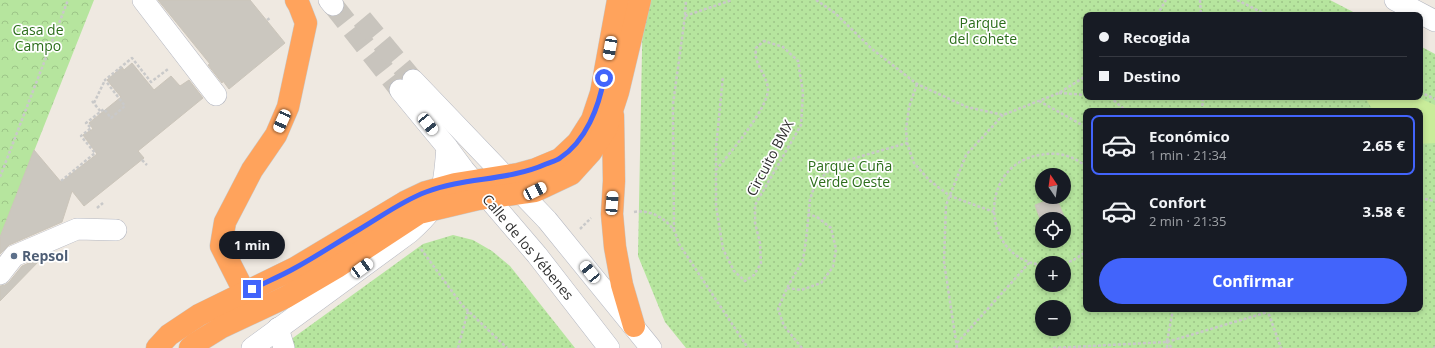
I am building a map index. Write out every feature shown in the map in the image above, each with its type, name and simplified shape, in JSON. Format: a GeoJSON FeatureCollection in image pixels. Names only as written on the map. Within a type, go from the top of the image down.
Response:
{"type":"FeatureCollection","features":[{"type":"Feature","properties":{"kind":"highway"},"geometry":{"type":"LineString","coordinates":[[250,298],[221,246],[225,222],[252,170],[276,135],[288,107],[306,23],[300,5],[296,0]]}},
{"type":"Feature","properties":{"kind":"highway"},"geometry":{"type":"LineString","coordinates":[[250,298],[228,243],[231,221],[268,154],[283,131],[300,81],[308,42],[310,18],[301,0]]}},
{"type":"Feature","properties":{"kind":"highway"},"geometry":{"type":"LineString","coordinates":[[190,348],[222,327],[250,298],[295,268],[405,202],[426,192],[455,184],[505,176],[536,169],[560,159],[578,142],[592,120],[601,93],[618,0]]}},
{"type":"Feature","properties":{"kind":"highway"},"geometry":{"type":"LineString","coordinates":[[157,348],[169,335],[199,315],[250,298],[286,298],[337,268],[419,213],[488,198],[535,191],[570,174],[591,152],[606,130],[613,108],[640,0]]}},
{"type":"Feature","properties":{"kind":"highway"},"geometry":{"type":"LineString","coordinates":[[613,108],[614,181],[612,214],[615,247],[622,286],[634,326]]}},
{"type":"Feature","properties":{"kind":"street"},"geometry":{"type":"LineString","coordinates":[[142,0],[216,95]]}},
{"type":"Feature","properties":{"kind":"street"},"geometry":{"type":"LineString","coordinates":[[1395,0],[1418,12]]}},
{"type":"Feature","properties":{"kind":"street"},"geometry":{"type":"LineString","coordinates":[[1423,15],[1435,21]]}},
{"type":"Feature","properties":{"kind":"street","name":"Calle de los Yébenes"},"geometry":{"type":"LineString","coordinates":[[610,348],[537,255],[473,181],[447,146],[407,85],[505,176],[547,220],[651,348]]}},
{"type":"Feature","properties":{"kind":"street"},"geometry":{"type":"LineString","coordinates":[[252,348],[409,233],[432,210],[436,203],[445,174],[447,146]]}},
{"type":"Feature","properties":{"kind":"street"},"geometry":{"type":"LineString","coordinates":[[0,274],[14,256],[77,229],[116,230]]}},
{"type":"Feature","properties":{"kind":"street"},"geometry":{"type":"LineString","coordinates":[[278,328],[284,348]]}},
{"type":"Feature","properties":{"kind":"path"},"geometry":{"type":"LineString","coordinates":[[0,176],[68,0]]}},
{"type":"Feature","properties":{"kind":"path"},"geometry":{"type":"LineString","coordinates":[[686,0],[673,106],[674,230],[679,244],[748,348]]}},
{"type":"Feature","properties":{"kind":"path"},"geometry":{"type":"LineString","coordinates":[[685,16],[732,0]]}},
{"type":"Feature","properties":{"kind":"path"},"geometry":{"type":"LineString","coordinates":[[816,0],[836,13],[872,49],[917,84],[967,107],[1003,115]]}},
{"type":"Feature","properties":{"kind":"path"},"geometry":{"type":"LineString","coordinates":[[1158,12],[1166,0]]}},
{"type":"Feature","properties":{"kind":"path"},"geometry":{"type":"LineString","coordinates":[[1200,0],[1201,12]]}},
{"type":"Feature","properties":{"kind":"path"},"geometry":{"type":"LineString","coordinates":[[1237,0],[1261,12]]}},
{"type":"Feature","properties":{"kind":"path","name":"Circuito BMX"},"geometry":{"type":"LineString","coordinates":[[716,170],[748,129],[765,104],[768,90],[764,75],[756,58],[756,48],[764,41],[783,46],[798,61],[803,93],[801,125],[755,205],[755,223],[760,243],[761,263],[754,276],[745,281],[734,272],[723,249],[716,206],[716,170],[716,148],[723,76]]}},
{"type":"Feature","properties":{"kind":"path"},"geometry":{"type":"LineString","coordinates":[[101,112],[93,102],[105,80],[132,58],[151,82],[186,56]]}},
{"type":"Feature","properties":{"kind":"path"},"geometry":{"type":"LineString","coordinates":[[957,348],[944,262],[946,205],[966,155],[1003,115],[1059,93],[1083,78]]}},
{"type":"Feature","properties":{"kind":"path"},"geometry":{"type":"LineString","coordinates":[[61,181],[95,153],[81,136],[91,128],[86,123],[104,109],[111,118],[126,106],[105,80]]}},
{"type":"Feature","properties":{"kind":"path"},"geometry":{"type":"LineString","coordinates":[[917,84],[909,107],[906,129],[907,143],[914,163],[929,180],[950,196],[994,212]]}},
{"type":"Feature","properties":{"kind":"path"},"geometry":{"type":"LineString","coordinates":[[1059,93],[1083,95]]}},
{"type":"Feature","properties":{"kind":"path"},"geometry":{"type":"LineString","coordinates":[[1423,93],[1435,99]]}},
{"type":"Feature","properties":{"kind":"path"},"geometry":{"type":"LineString","coordinates":[[1113,100],[1123,108]]}},
{"type":"Feature","properties":{"kind":"path"},"geometry":{"type":"LineString","coordinates":[[1039,101],[1083,125]]}},
{"type":"Feature","properties":{"kind":"path"},"geometry":{"type":"LineString","coordinates":[[802,348],[784,326],[778,309],[787,288],[803,260],[810,199],[816,182],[838,163],[907,143]]}},
{"type":"Feature","properties":{"kind":"path"},"geometry":{"type":"LineString","coordinates":[[1035,263],[1019,257],[1006,246],[998,232],[994,212],[994,196],[1002,179],[1015,165],[1032,156],[1051,153],[1070,157],[1083,164]]}},
{"type":"Feature","properties":{"kind":"path"},"geometry":{"type":"LineString","coordinates":[[142,160],[147,165]]}},
{"type":"Feature","properties":{"kind":"path"},"geometry":{"type":"LineString","coordinates":[[1423,199],[1435,201]]}},
{"type":"Feature","properties":{"kind":"path"},"geometry":{"type":"LineString","coordinates":[[629,213],[638,211],[658,215],[674,230]]}},
{"type":"Feature","properties":{"kind":"path"},"geometry":{"type":"LineString","coordinates":[[787,288],[801,290],[821,284],[833,268],[836,249],[831,228],[817,217],[808,214]]}},
{"type":"Feature","properties":{"kind":"path"},"geometry":{"type":"LineString","coordinates":[[575,234],[594,215]]}},
{"type":"Feature","properties":{"kind":"path"},"geometry":{"type":"LineString","coordinates":[[421,248],[462,305],[508,348]]}},
{"type":"Feature","properties":{"kind":"path"},"geometry":{"type":"LineString","coordinates":[[1071,261],[1083,254]]}},
{"type":"Feature","properties":{"kind":"path"},"geometry":{"type":"LineString","coordinates":[[956,343],[1030,262]]}},
{"type":"Feature","properties":{"kind":"path"},"geometry":{"type":"LineString","coordinates":[[458,348],[468,310]]}},
{"type":"Feature","properties":{"kind":"path"},"geometry":{"type":"LineString","coordinates":[[1167,348],[1173,312]]}},
{"type":"Feature","properties":{"kind":"path"},"geometry":{"type":"LineString","coordinates":[[1053,348],[1167,342],[1261,312]]}},
{"type":"Feature","properties":{"kind":"path"},"geometry":{"type":"LineString","coordinates":[[1268,312],[1281,348]]}},
{"type":"Feature","properties":{"kind":"path"},"geometry":{"type":"LineString","coordinates":[[1167,342],[1172,348]]}},
{"type":"Feature","properties":{"kind":"green space","name":"Casa de Campo"},"geometry":{"type":"Polygon","coordinates":[[[0,0],[94,0],[0,237],[0,0]]]}},
{"type":"Feature","properties":{"kind":"green space","name":"Parque Cuña Verde Oeste"},"geometry":{"type":"Polygon","coordinates":[[[643,0],[1330,0],[1353,12],[1083,12],[1083,100],[1423,100],[1423,48],[1435,54],[1435,348],[686,348],[665,322],[638,256],[643,0]]]}},
{"type":"Feature","properties":{"kind":"green space"},"geometry":{"type":"Polygon","coordinates":[[[1367,100],[1423,100],[1435,105],[1435,143],[1423,144],[1423,108],[1371,108],[1367,100]]]}},
{"type":"Feature","properties":{"kind":"green space"},"geometry":{"type":"Polygon","coordinates":[[[453,235],[473,240],[492,251],[510,266],[575,348],[279,348],[423,244],[453,235]]]}},
{"type":"Feature","properties":{"kind":"building"},"geometry":{"type":"Polygon","coordinates":[[[158,0],[250,0],[285,43],[229,89],[223,81],[222,83],[208,65],[210,64],[158,0]]]}},
{"type":"Feature","properties":{"kind":"building"},"geometry":{"type":"Polygon","coordinates":[[[132,63],[154,90],[171,76],[180,86],[189,80],[203,98],[138,151],[144,158],[84,206],[72,191],[62,222],[9,245],[0,254],[0,237],[34,150],[61,182],[97,154],[83,135],[93,129],[89,123],[121,97],[107,80],[122,67],[124,70],[132,63]]]}},
{"type":"Feature","properties":{"kind":"building"},"geometry":{"type":"Polygon","coordinates":[[[1059,204],[1062,212],[1038,212],[1035,205],[1059,204]]]}},
{"type":"Feature","properties":{"kind":"building"},"geometry":{"type":"Polygon","coordinates":[[[43,257],[0,301],[0,286],[9,282],[22,266],[43,257]]]}},
{"type":"Feature","properties":{"kind":"tunnel"},"geometry":{"type":"LineString","coordinates":[[333,5],[400,90]]}},
{"type":"Feature","properties":{"kind":"tunnel"},"geometry":{"type":"LineString","coordinates":[[362,19],[413,80]]}},
{"type":"Feature","properties":{"kind":"place","name":"Repsol"},"geometry":{"type":"Point","coordinates":[14,256]}},
{"type":"Feature","properties":{"kind":"route"},"geometry":{"type":"LineString","coordinates":[[252,289],[295,268],[384,214],[426,192],[455,184],[518,174],[536,169],[560,159],[578,142],[592,120],[601,93],[604,78]]}},
{"type":"Feature","properties":{"kind":"park label","name":"Parque del cohete"},"geometry":{"type":"Point","coordinates":[983,32]}}]}
